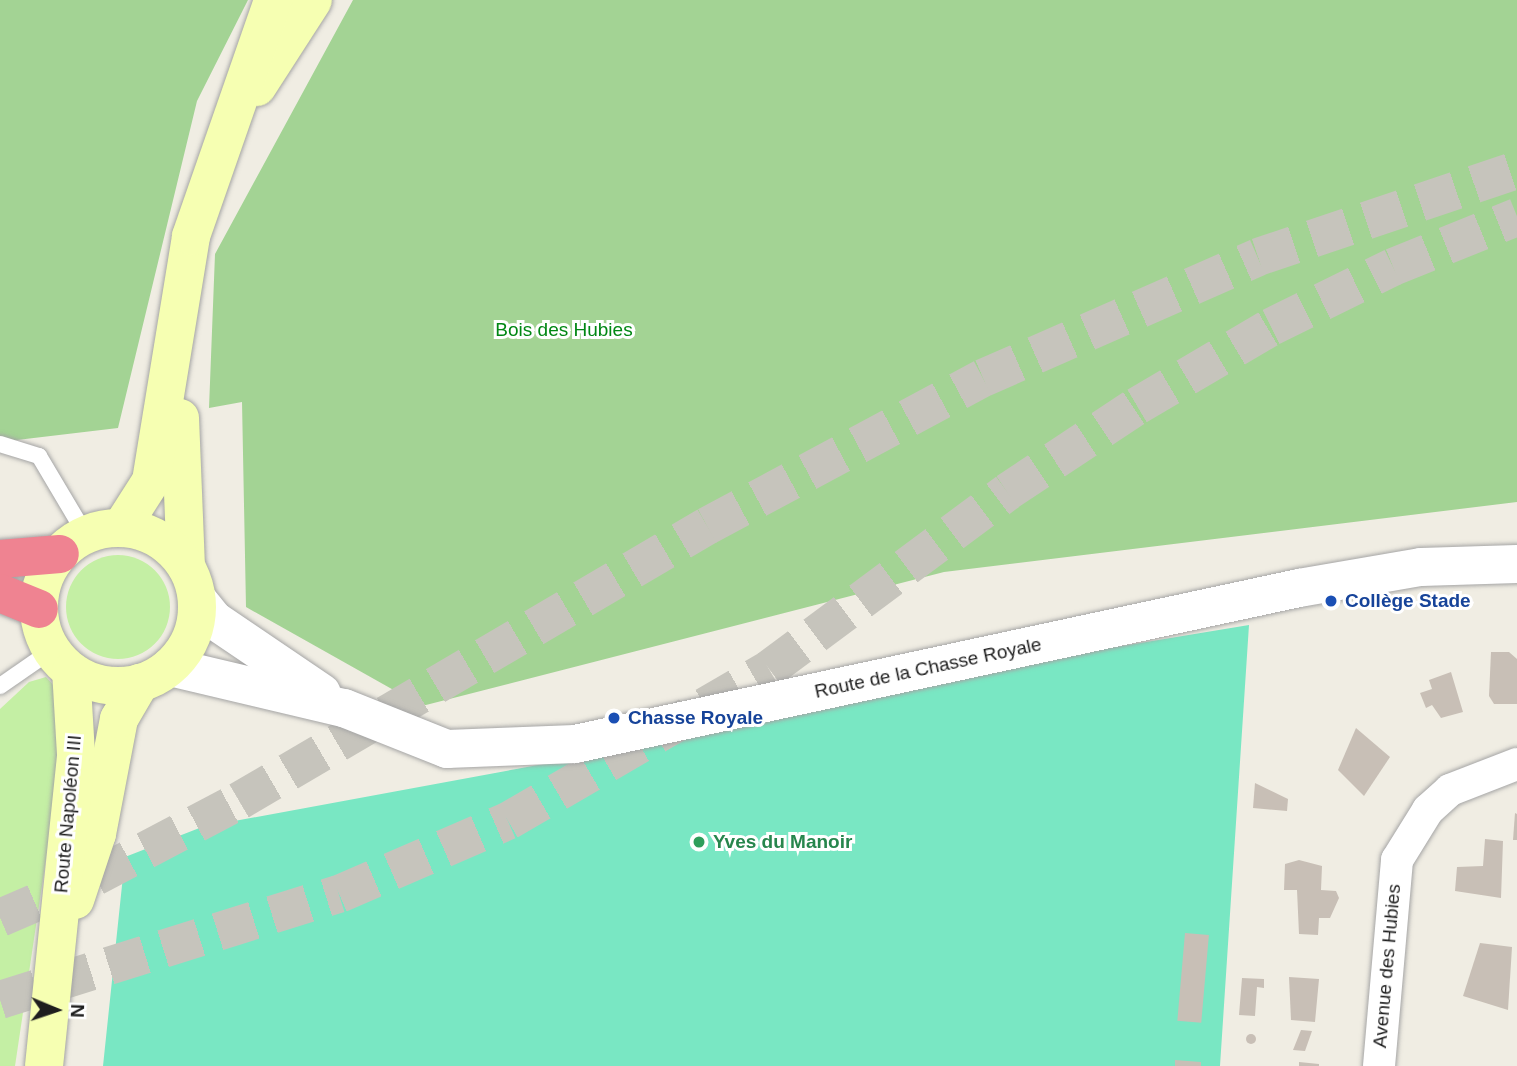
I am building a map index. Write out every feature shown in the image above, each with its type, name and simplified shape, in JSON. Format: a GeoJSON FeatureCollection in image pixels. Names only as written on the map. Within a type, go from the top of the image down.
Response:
{"type":"FeatureCollection","features":[{"type":"Feature","properties":{"kind":"highway"},"geometry":{"type":"LineString","coordinates":[[0,559],[89,539]]}},
{"type":"Feature","properties":{"kind":"highway"},"geometry":{"type":"LineString","coordinates":[[0,593],[39,609]]}},
{"type":"Feature","properties":{"kind":"main road","name":"Route Napoléon III"},"geometry":{"type":"LineString","coordinates":[[44,1066],[76,754],[62,660],[39,609],[48,570],[89,539],[152,481],[191,236],[237,114],[273,0]]}},
{"type":"Feature","properties":{"kind":"main road","name":"Route Napoléon III"},"geometry":{"type":"LineString","coordinates":[[237,114],[313,0]]}},
{"type":"Feature","properties":{"kind":"main road","name":"Route Napoléon III"},"geometry":{"type":"LineString","coordinates":[[55,958],[97,834],[120,719],[191,636],[191,582],[176,337]]}},
{"type":"Feature","properties":{"kind":"main road"},"geometry":{"type":"LineString","coordinates":[[89,539],[169,546],[191,582]]}},
{"type":"Feature","properties":{"kind":"main road"},"geometry":{"type":"LineString","coordinates":[[62,660],[104,685],[155,675]]}},
{"type":"Feature","properties":{"kind":"street","name":"Route de la Chasse Royale"},"geometry":{"type":"LineString","coordinates":[[155,675],[344,708],[447,749],[575,744],[1299,588],[1421,567],[1517,564]]}},
{"type":"Feature","properties":{"kind":"street","name":"Route de la Chasse Royale"},"geometry":{"type":"LineString","coordinates":[[191,582],[214,620],[344,708]]}},
{"type":"Feature","properties":{"kind":"street","name":"Avenue des Hubies"},"geometry":{"type":"LineString","coordinates":[[1379,1066],[1397,860],[1428,810],[1450,790],[1517,764]]}},
{"type":"Feature","properties":{"kind":"lane"},"geometry":{"type":"LineString","coordinates":[[0,444],[39,456],[89,539]]}},
{"type":"Feature","properties":{"kind":"lane"},"geometry":{"type":"LineString","coordinates":[[0,685],[62,660]]}},
{"type":"Feature","properties":{"kind":"green space"},"geometry":{"type":"Polygon","coordinates":[[[0,0],[248,0],[197,101],[118,428],[0,442],[0,0]]]}},
{"type":"Feature","properties":{"kind":"green space","name":"Bois des Hubies"},"geometry":{"type":"Polygon","coordinates":[[[353,0],[1517,0],[1517,502],[944,572],[422,706],[246,607],[242,402],[209,408],[215,254],[353,0]]]}},
{"type":"Feature","properties":{"kind":"green space"},"geometry":{"type":"Polygon","coordinates":[[[118,555],[138,559],[155,570],[166,587],[170,607],[166,627],[155,644],[138,655],[118,659],[98,655],[81,644],[70,627],[66,607],[70,587],[81,570],[98,559],[118,555]]]}},
{"type":"Feature","properties":{"kind":"green space","name":"Yves du Manoir"},"geometry":{"type":"Polygon","coordinates":[[[1249,625],[1220,1066],[103,1066],[125,857],[202,827],[619,750],[977,670],[1249,625]]]}},
{"type":"Feature","properties":{"kind":"green space"},"geometry":{"type":"Polygon","coordinates":[[[46,677],[55,687],[59,772],[15,1066],[0,1066],[0,709],[29,682],[46,677]]]}},
{"type":"Feature","properties":{"kind":"building"},"geometry":{"type":"Polygon","coordinates":[[[1491,652],[1509,652],[1517,659],[1517,704],[1494,704],[1489,696],[1491,652]]]}},
{"type":"Feature","properties":{"kind":"building"},"geometry":{"type":"Polygon","coordinates":[[[1451,672],[1463,712],[1441,718],[1432,705],[1426,708],[1420,693],[1432,689],[1429,680],[1451,672]]]}},
{"type":"Feature","properties":{"kind":"building"},"geometry":{"type":"Polygon","coordinates":[[[1356,728],[1390,757],[1364,796],[1338,770],[1356,728]]]}},
{"type":"Feature","properties":{"kind":"building"},"geometry":{"type":"Polygon","coordinates":[[[1255,783],[1288,799],[1287,811],[1253,808],[1255,783]]]}},
{"type":"Feature","properties":{"kind":"building"},"geometry":{"type":"Polygon","coordinates":[[[1515,813],[1517,840],[1513,840],[1515,813]]]}},
{"type":"Feature","properties":{"kind":"building"},"geometry":{"type":"Polygon","coordinates":[[[1485,839],[1503,841],[1501,898],[1455,891],[1457,867],[1483,866],[1485,839]]]}},
{"type":"Feature","properties":{"kind":"building"},"geometry":{"type":"Polygon","coordinates":[[[1299,860],[1322,866],[1321,890],[1336,891],[1339,898],[1330,918],[1319,918],[1318,935],[1299,934],[1297,890],[1284,890],[1285,864],[1299,860]]]}},
{"type":"Feature","properties":{"kind":"building"},"geometry":{"type":"Polygon","coordinates":[[[1185,933],[1209,935],[1201,1023],[1177,1021],[1185,933]]]}},
{"type":"Feature","properties":{"kind":"building"},"geometry":{"type":"Polygon","coordinates":[[[1480,943],[1512,947],[1508,1010],[1463,996],[1480,943]]]}},
{"type":"Feature","properties":{"kind":"building"},"geometry":{"type":"Polygon","coordinates":[[[1289,977],[1319,979],[1315,1022],[1291,1020],[1289,977]]]}},
{"type":"Feature","properties":{"kind":"building"},"geometry":{"type":"Polygon","coordinates":[[[1242,978],[1264,979],[1264,988],[1257,987],[1255,1016],[1239,1015],[1242,978]]]}},
{"type":"Feature","properties":{"kind":"building"},"geometry":{"type":"Polygon","coordinates":[[[1301,1030],[1312,1031],[1305,1051],[1293,1050],[1301,1030]]]}},
{"type":"Feature","properties":{"kind":"building"},"geometry":{"type":"Polygon","coordinates":[[[1251,1034],[1255,1035],[1255,1043],[1251,1044],[1247,1043],[1246,1039],[1247,1035],[1251,1034]]]}},
{"type":"Feature","properties":{"kind":"building"},"geometry":{"type":"Polygon","coordinates":[[[1175,1060],[1201,1062],[1201,1066],[1175,1066],[1175,1060]]]}},
{"type":"Feature","properties":{"kind":"building"},"geometry":{"type":"Polygon","coordinates":[[[1299,1062],[1319,1064],[1319,1066],[1299,1066],[1299,1062]]]}},
{"type":"Feature","properties":{"kind":"tunnel"},"geometry":{"type":"LineString","coordinates":[[0,918],[95,877],[239,801],[707,526],[983,378],[1258,257],[1517,170]]}},
{"type":"Feature","properties":{"kind":"tunnel"},"geometry":{"type":"LineString","coordinates":[[0,1000],[339,894],[508,821],[769,669],[1007,492],[1137,406],[1271,327],[1393,267],[1517,217]]}},
{"type":"Feature","properties":{"kind":"place","name":"Collège Stade"},"geometry":{"type":"Point","coordinates":[1331,601]}},
{"type":"Feature","properties":{"kind":"place","name":"Chasse Royale"},"geometry":{"type":"Point","coordinates":[614,718]}},
{"type":"Feature","properties":{"kind":"place","name":"Yves du Manoir"},"geometry":{"type":"Point","coordinates":[699,842]}}]}
